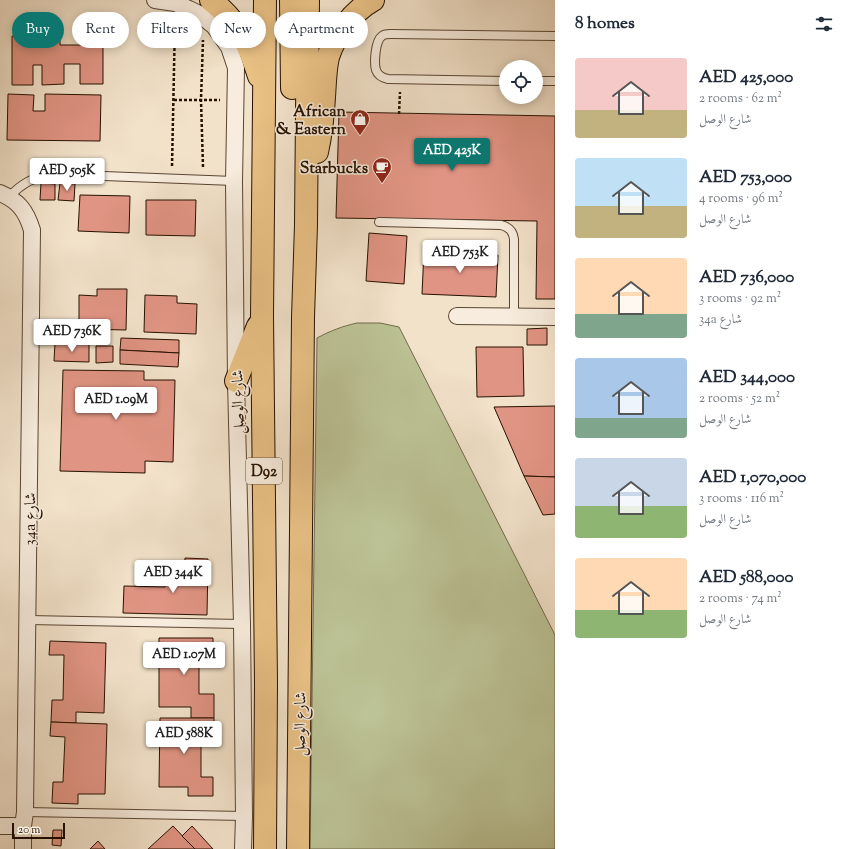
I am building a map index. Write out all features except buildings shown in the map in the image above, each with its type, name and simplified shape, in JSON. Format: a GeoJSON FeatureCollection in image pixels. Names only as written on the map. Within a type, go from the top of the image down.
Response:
{"type":"FeatureCollection","features":[{"type":"Feature","properties":{"kind":"main road"},"geometry":{"type":"LineString","coordinates":[[211,0],[226,13],[238,28],[255,63],[264,93]]}},
{"type":"Feature","properties":{"kind":"main road","name":"شارع الوصل"},"geometry":{"type":"LineString","coordinates":[[264,849],[266,683],[262,316],[265,0]]}},
{"type":"Feature","properties":{"kind":"main road"},"geometry":{"type":"LineString","coordinates":[[291,0],[293,176],[295,193],[306,225]]}},
{"type":"Feature","properties":{"kind":"main road","name":"شارع الوصل"},"geometry":{"type":"LineString","coordinates":[[298,849],[302,325],[306,225],[308,0]]}},
{"type":"Feature","properties":{"kind":"main road"},"geometry":{"type":"LineString","coordinates":[[306,186],[321,134],[325,74],[328,57],[343,28],[355,14],[373,0]]}},
{"type":"Feature","properties":{"kind":"main road"},"geometry":{"type":"LineString","coordinates":[[236,381],[262,316]]}},
{"type":"Feature","properties":{"kind":"street","name":"شارع الوصل"},"geometry":{"type":"LineString","coordinates":[[155,0],[175,3],[199,14],[210,23]]}},
{"type":"Feature","properties":{"kind":"street","name":"شارع الوصل"},"geometry":{"type":"LineString","coordinates":[[228,48],[236,68],[234,181],[236,381],[242,624],[244,849]]}},
{"type":"Feature","properties":{"kind":"street","name":"34a شارع"},"geometry":{"type":"LineString","coordinates":[[4,195],[20,206],[28,217],[32,230],[28,620],[23,849]]}},
{"type":"Feature","properties":{"kind":"street"},"geometry":{"type":"LineString","coordinates":[[457,316],[555,317]]}},
{"type":"Feature","properties":{"kind":"street"},"geometry":{"type":"LineString","coordinates":[[0,826],[24,819]]}},
{"type":"Feature","properties":{"kind":"lane"},"geometry":{"type":"LineString","coordinates":[[499,81],[400,80],[383,78],[378,75],[376,70],[376,46],[378,40],[386,34],[555,36]]}},
{"type":"Feature","properties":{"kind":"lane"},"geometry":{"type":"LineString","coordinates":[[543,81],[555,81]]}},
{"type":"Feature","properties":{"kind":"lane"},"geometry":{"type":"LineString","coordinates":[[4,195],[29,180],[52,174],[234,181]]}},
{"type":"Feature","properties":{"kind":"lane"},"geometry":{"type":"LineString","coordinates":[[379,222],[506,226],[513,234],[514,239],[514,317]]}},
{"type":"Feature","properties":{"kind":"lane"},"geometry":{"type":"LineString","coordinates":[[28,620],[242,624]]}},
{"type":"Feature","properties":{"kind":"lane"},"geometry":{"type":"LineString","coordinates":[[24,819],[244,816]]}},
{"type":"Feature","properties":{"kind":"path"},"geometry":{"type":"LineString","coordinates":[[172,178],[175,3]]}},
{"type":"Feature","properties":{"kind":"path"},"geometry":{"type":"LineString","coordinates":[[203,180],[201,100],[203,37],[210,30]]}},
{"type":"Feature","properties":{"kind":"path"},"geometry":{"type":"LineString","coordinates":[[399,114],[400,80]]}},
{"type":"Feature","properties":{"kind":"path"},"geometry":{"type":"LineString","coordinates":[[174,100],[236,99]]}},
{"type":"Feature","properties":{"kind":"green space"},"geometry":{"type":"Polygon","coordinates":[[[357,323],[380,323],[399,327],[555,635],[555,849],[310,849],[317,338],[337,329],[357,323]]]}},
{"type":"Feature","properties":{"kind":"place","name":"African & Eastern"},"geometry":{"type":"Point","coordinates":[360,136]}},
{"type":"Feature","properties":{"kind":"place","name":"Starbucks"},"geometry":{"type":"Point","coordinates":[382,184]}}]}
